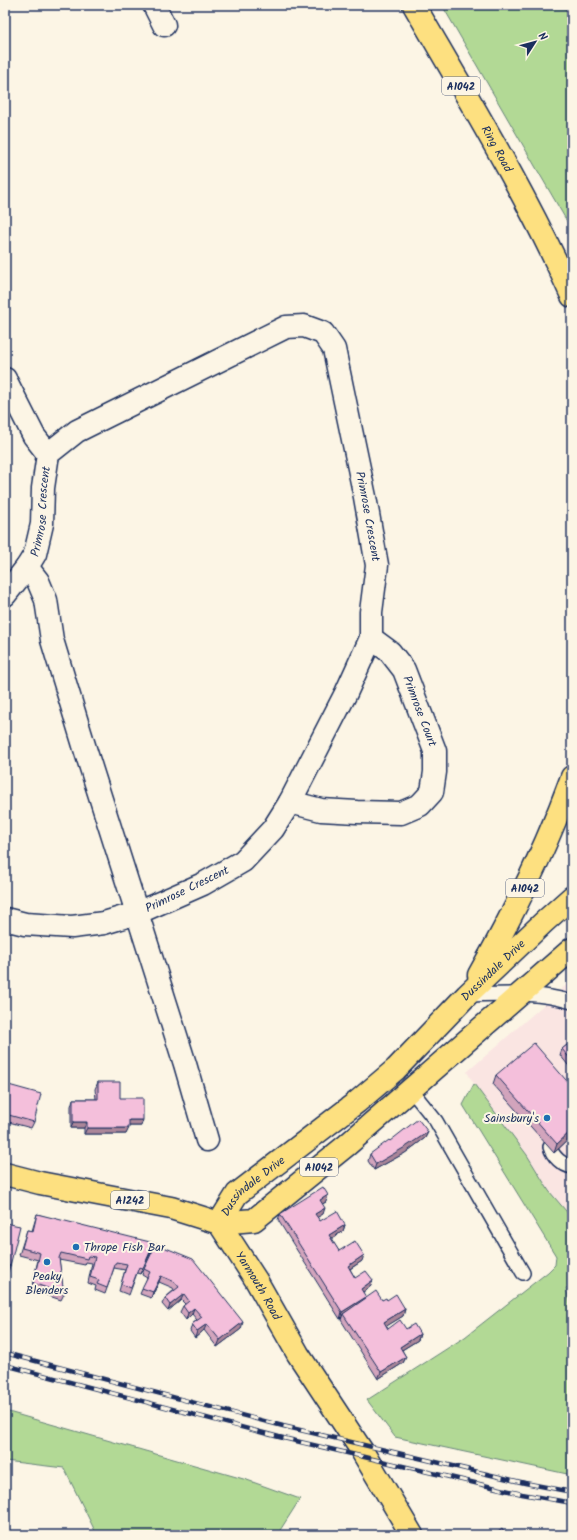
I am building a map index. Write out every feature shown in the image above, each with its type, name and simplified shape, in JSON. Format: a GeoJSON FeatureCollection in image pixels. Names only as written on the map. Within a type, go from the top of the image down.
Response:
{"type":"FeatureCollection","features":[{"type":"Feature","properties":{"kind":"main road","name":"Ring Road"},"geometry":{"type":"LineString","coordinates":[[414,5],[507,167],[550,247],[572,296]]}},
{"type":"Feature","properties":{"kind":"main road","name":"A1042"},"geometry":{"type":"LineString","coordinates":[[467,995],[529,881],[557,818],[572,777]]}},
{"type":"Feature","properties":{"kind":"main road","name":"Dussindale Drive"},"geometry":{"type":"LineString","coordinates":[[219,1223],[237,1194],[357,1102],[396,1069],[467,995],[572,897]]}},
{"type":"Feature","properties":{"kind":"main road","name":"Dussindale Drive"},"geometry":{"type":"LineString","coordinates":[[219,1223],[254,1220],[347,1144],[572,949]]}},
{"type":"Feature","properties":{"kind":"main road","name":"A1242"},"geometry":{"type":"LineString","coordinates":[[5,1174],[40,1183],[171,1208],[219,1223]]}},
{"type":"Feature","properties":{"kind":"main road","name":"Yarmouth Road"},"geometry":{"type":"LineString","coordinates":[[219,1223],[256,1280],[298,1354],[362,1451],[412,1535]]}},
{"type":"Feature","properties":{"kind":"street"},"geometry":{"type":"LineString","coordinates":[[154,5],[164,25]]}},
{"type":"Feature","properties":{"kind":"street","name":"Primrose Crescent"},"geometry":{"type":"LineString","coordinates":[[5,595],[27,567],[35,554],[42,524],[43,488],[48,454],[77,431],[286,327],[304,326],[323,333],[334,348],[365,497],[377,565],[371,612],[371,638],[346,693],[290,802],[273,829],[243,861],[203,884],[137,913],[104,923],[72,926],[25,924],[5,918]]}},
{"type":"Feature","properties":{"kind":"street","name":"Primrose Crescent"},"geometry":{"type":"LineString","coordinates":[[5,380],[34,436],[48,454]]}},
{"type":"Feature","properties":{"kind":"street","name":"Primrose Crescent"},"geometry":{"type":"LineString","coordinates":[[27,567],[38,581],[46,600],[52,640],[185,1064],[206,1140]]}},
{"type":"Feature","properties":{"kind":"street","name":"Primrose Court"},"geometry":{"type":"LineString","coordinates":[[290,802],[321,810],[401,813],[420,805],[432,792],[435,772],[435,751],[404,670],[390,652],[371,638]]}},
{"type":"Feature","properties":{"kind":"lane"},"geometry":{"type":"LineString","coordinates":[[467,995],[522,993],[542,995],[572,1002]]}},
{"type":"Feature","properties":{"kind":"lane"},"geometry":{"type":"LineString","coordinates":[[410,1090],[436,1121],[522,1273]]}},
{"type":"Feature","properties":{"kind":"lane"},"geometry":{"type":"LineString","coordinates":[[572,1124],[554,1141],[550,1147],[552,1153],[564,1166],[572,1167]]}},
{"type":"Feature","properties":{"kind":"shaded area"},"geometry":{"type":"Polygon","coordinates":[[[572,980],[572,1218],[549,1191],[527,1155],[474,1084],[467,1072],[572,980]]]}},
{"type":"Feature","properties":{"kind":"green space"},"geometry":{"type":"Polygon","coordinates":[[[442,5],[562,5],[572,18],[572,230],[442,5]]]}},
{"type":"Feature","properties":{"kind":"green space"},"geometry":{"type":"Polygon","coordinates":[[[474,1084],[527,1155],[549,1191],[572,1218],[572,1282],[566,1288],[572,1313],[572,1475],[395,1437],[367,1400],[465,1337],[555,1265],[556,1256],[463,1105],[474,1084]]]}},
{"type":"Feature","properties":{"kind":"green space"},"geometry":{"type":"Polygon","coordinates":[[[5,1411],[247,1480],[300,1499],[277,1535],[100,1535],[95,1531],[64,1468],[5,1461],[5,1411]]]}},
{"type":"Feature","properties":{"kind":"building"},"geometry":{"type":"Polygon","coordinates":[[[572,1041],[572,1061],[562,1049],[572,1041]]]}},
{"type":"Feature","properties":{"kind":"building","name":"Sainsbury's"},"geometry":{"type":"Polygon","coordinates":[[[534,1043],[572,1087],[572,1130],[557,1144],[496,1075],[534,1043]]]}},
{"type":"Feature","properties":{"kind":"building"},"geometry":{"type":"Polygon","coordinates":[[[98,1082],[120,1082],[120,1098],[143,1098],[143,1120],[129,1120],[129,1128],[87,1128],[87,1122],[73,1122],[73,1099],[98,1099],[98,1082]]]}},
{"type":"Feature","properties":{"kind":"building"},"geometry":{"type":"Polygon","coordinates":[[[5,1084],[41,1094],[34,1122],[5,1114],[5,1084]]]}},
{"type":"Feature","properties":{"kind":"building"},"geometry":{"type":"Polygon","coordinates":[[[418,1119],[428,1132],[376,1164],[370,1154],[389,1140],[390,1141],[418,1119]]]}},
{"type":"Feature","properties":{"kind":"building"},"geometry":{"type":"Polygon","coordinates":[[[323,1187],[328,1195],[320,1200],[325,1208],[315,1214],[320,1221],[337,1211],[345,1225],[329,1235],[339,1251],[355,1241],[364,1255],[348,1266],[355,1278],[366,1271],[373,1280],[361,1289],[366,1297],[342,1312],[280,1214],[323,1187]]]}},
{"type":"Feature","properties":{"kind":"building"},"geometry":{"type":"Polygon","coordinates":[[[37,1214],[154,1243],[143,1268],[139,1267],[131,1288],[121,1284],[127,1264],[116,1262],[107,1288],[97,1284],[99,1280],[90,1277],[95,1257],[88,1256],[87,1259],[61,1253],[59,1258],[64,1294],[33,1283],[40,1253],[22,1248],[27,1230],[33,1231],[37,1214]]]}},
{"type":"Feature","properties":{"kind":"building"},"geometry":{"type":"Polygon","coordinates":[[[5,1223],[20,1226],[10,1266],[5,1264],[5,1223]]]}},
{"type":"Feature","properties":{"kind":"building"},"geometry":{"type":"Polygon","coordinates":[[[156,1244],[193,1259],[243,1322],[220,1340],[207,1324],[197,1331],[192,1324],[202,1317],[194,1308],[188,1313],[183,1306],[189,1301],[184,1294],[170,1305],[165,1298],[179,1287],[175,1282],[161,1276],[153,1292],[142,1288],[150,1272],[144,1269],[156,1244]]]}},
{"type":"Feature","properties":{"kind":"building"},"geometry":{"type":"Polygon","coordinates":[[[376,1291],[382,1300],[386,1298],[387,1300],[396,1294],[405,1309],[384,1322],[388,1329],[400,1320],[406,1329],[414,1324],[420,1334],[400,1347],[406,1357],[381,1372],[343,1314],[376,1291]]]}},
{"type":"Feature","properties":{"kind":"building"},"geometry":{"type":"Polygon","coordinates":[[[502,1529],[506,1535],[494,1535],[502,1529]]]}},
{"type":"Feature","properties":{"kind":"railway"},"geometry":{"type":"LineString","coordinates":[[5,1353],[283,1426],[525,1483],[572,1492]]}},
{"type":"Feature","properties":{"kind":"railway"},"geometry":{"type":"LineString","coordinates":[[5,1365],[279,1437],[522,1494],[572,1503]]}},
{"type":"Feature","properties":{"kind":"place","name":"Sainsbury's"},"geometry":{"type":"Point","coordinates":[547,1118]}},
{"type":"Feature","properties":{"kind":"place","name":"Thrope Fish Bar"},"geometry":{"type":"Point","coordinates":[76,1247]}},
{"type":"Feature","properties":{"kind":"place","name":"Peaky Blenders"},"geometry":{"type":"Point","coordinates":[47,1262]}}]}
